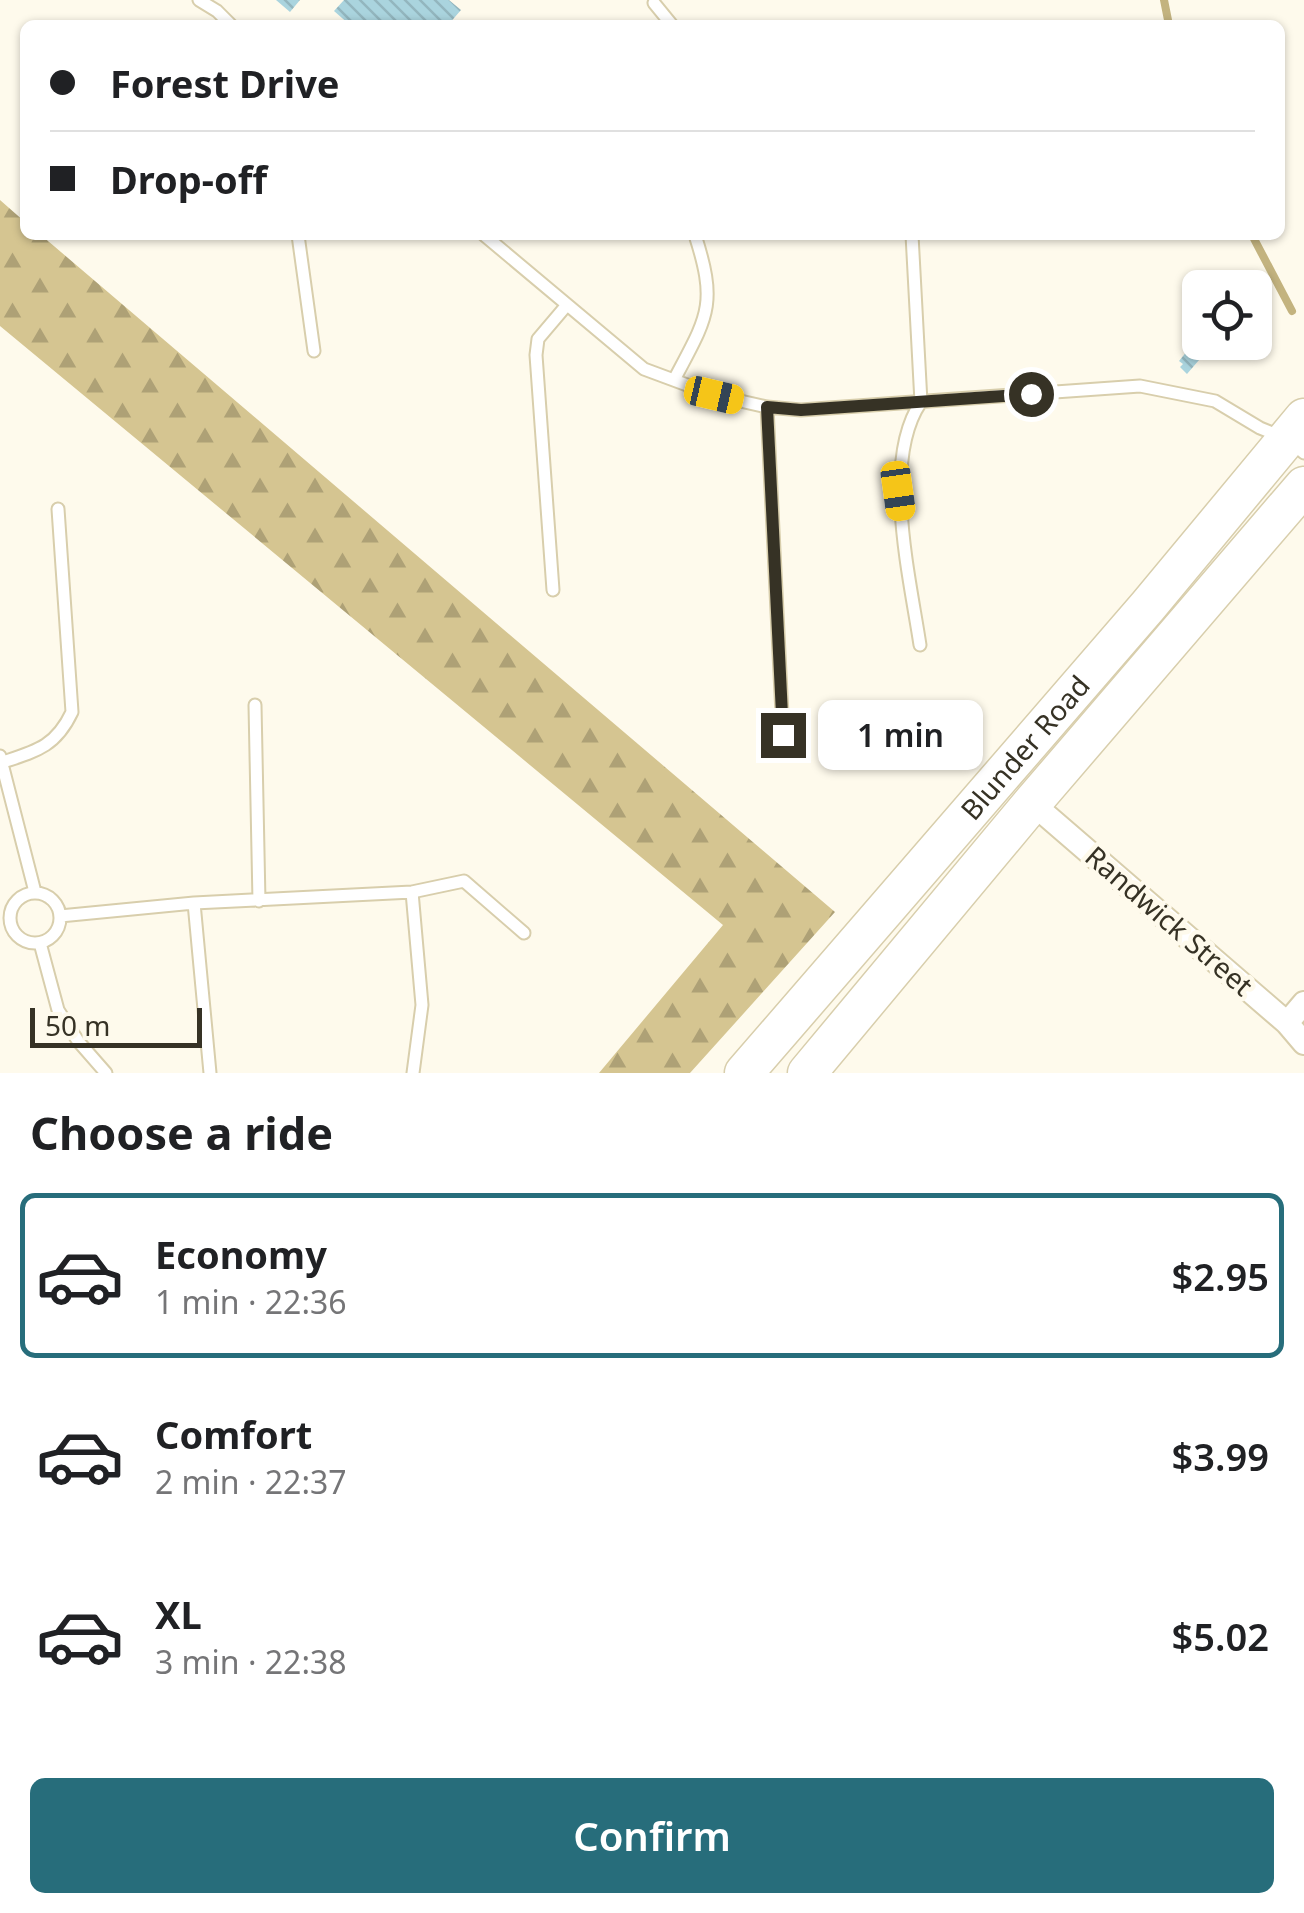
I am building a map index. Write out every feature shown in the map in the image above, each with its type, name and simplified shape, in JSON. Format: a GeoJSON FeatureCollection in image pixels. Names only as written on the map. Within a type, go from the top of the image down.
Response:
{"type":"FeatureCollection","features":[{"type":"Feature","properties":{"kind":"main road","name":"Blunder Road"},"geometry":{"type":"LineString","coordinates":[[744,1073],[1298,436]]}},
{"type":"Feature","properties":{"kind":"main road","name":"Blunder Road"},"geometry":{"type":"LineString","coordinates":[[815,1070],[1032,802],[1304,486]]}},
{"type":"Feature","properties":{"kind":"street","name":"Randwick Street"},"geometry":{"type":"LineString","coordinates":[[1032,802],[1304,1042]]}},
{"type":"Feature","properties":{"kind":"street"},"geometry":{"type":"LineString","coordinates":[[1287,1023],[1304,1003]]}},
{"type":"Feature","properties":{"kind":"lane"},"geometry":{"type":"LineString","coordinates":[[198,0],[224,20]]}},
{"type":"Feature","properties":{"kind":"lane"},"geometry":{"type":"LineString","coordinates":[[654,3],[668,20]]}},
{"type":"Feature","properties":{"kind":"lane"},"geometry":{"type":"LineString","coordinates":[[299,240],[314,350]]}},
{"type":"Feature","properties":{"kind":"lane"},"geometry":{"type":"LineString","coordinates":[[490,240],[644,369],[714,395],[801,410],[1140,386],[1215,401],[1260,428],[1298,436]]}},
{"type":"Feature","properties":{"kind":"lane"},"geometry":{"type":"LineString","coordinates":[[674,380],[707,314],[705,270],[696,240]]}},
{"type":"Feature","properties":{"kind":"lane"},"geometry":{"type":"LineString","coordinates":[[912,240],[921,402],[911,416],[898,491],[920,645]]}},
{"type":"Feature","properties":{"kind":"lane"},"geometry":{"type":"LineString","coordinates":[[553,590],[536,354],[538,339],[566,306]]}},
{"type":"Feature","properties":{"kind":"lane"},"geometry":{"type":"LineString","coordinates":[[767,407],[783,735]]}},
{"type":"Feature","properties":{"kind":"lane"},"geometry":{"type":"LineString","coordinates":[[34,892],[2,759],[40,750],[62,732],[72,712],[58,509]]}},
{"type":"Feature","properties":{"kind":"lane"},"geometry":{"type":"LineString","coordinates":[[255,705],[260,901]]}},
{"type":"Feature","properties":{"kind":"lane"},"geometry":{"type":"LineString","coordinates":[[60,916],[194,903],[412,892],[464,882],[524,932]]}},
{"type":"Feature","properties":{"kind":"lane"},"geometry":{"type":"LineString","coordinates":[[34,892],[55,902],[60,916],[58,930],[40,943],[16,936],[10,920],[19,898],[34,892]]}},
{"type":"Feature","properties":{"kind":"lane"},"geometry":{"type":"LineString","coordinates":[[412,892],[422,1005],[414,1073]]}},
{"type":"Feature","properties":{"kind":"lane"},"geometry":{"type":"LineString","coordinates":[[194,903],[210,1073]]}},
{"type":"Feature","properties":{"kind":"lane"},"geometry":{"type":"LineString","coordinates":[[40,943],[58,1010],[106,1073]]}},
{"type":"Feature","properties":{"kind":"green space"},"geometry":{"type":"Polygon","coordinates":[[[0,200],[20,218],[20,240],[47,240],[835,912],[690,1073],[599,1073],[723,925],[0,326],[0,200]]]}},
{"type":"Feature","properties":{"kind":"building"},"geometry":{"type":"Polygon","coordinates":[[[276,0],[300,0],[290,12],[276,0]]]}},
{"type":"Feature","properties":{"kind":"building"},"geometry":{"type":"Polygon","coordinates":[[[344,0],[449,0],[461,10],[452,20],[344,20],[334,11],[344,0]]]}},
{"type":"Feature","properties":{"kind":"building"},"geometry":{"type":"Polygon","coordinates":[[[1182,357],[1199,360],[1187,374],[1179,361],[1182,357]]]}},
{"type":"Feature","properties":{"kind":"waterway"},"geometry":{"type":"LineString","coordinates":[[1164,0],[1168,20]]}},
{"type":"Feature","properties":{"kind":"waterway"},"geometry":{"type":"LineString","coordinates":[[1255,240],[1292,311]]}},
{"type":"Feature","properties":{"kind":"route"},"geometry":{"type":"LineString","coordinates":[[783,735],[767,407],[801,410],[1031,394]]}}]}
